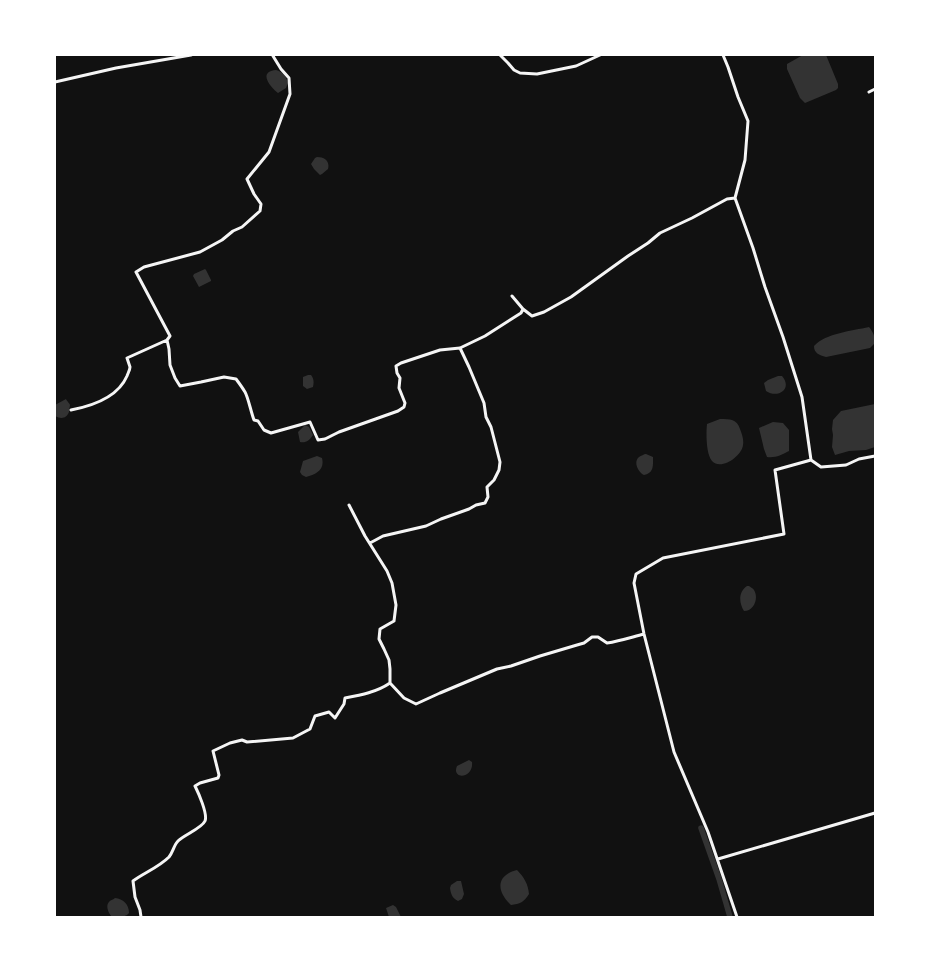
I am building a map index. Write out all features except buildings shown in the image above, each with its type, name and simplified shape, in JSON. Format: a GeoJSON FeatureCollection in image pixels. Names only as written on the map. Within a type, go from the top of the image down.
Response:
{"type":"FeatureCollection","features":[{"type":"Feature","properties":{"kind":"street"},"geometry":{"type":"LineString","coordinates":[[55,82],[116,68],[191,55]]}},
{"type":"Feature","properties":{"kind":"street"},"geometry":{"type":"LineString","coordinates":[[71,410],[85,407],[108,397],[117,390],[126,378],[130,368],[127,358],[167,340],[170,336],[136,272],[144,267],[200,252],[222,240],[260,211],[261,204],[254,194],[247,179],[269,152],[290,94],[289,78],[281,69],[273,56],[274,55]]}},
{"type":"Feature","properties":{"kind":"street"},"geometry":{"type":"LineString","coordinates":[[500,55],[514,70],[520,73],[537,74],[576,66],[600,55]]}},
{"type":"Feature","properties":{"kind":"street"},"geometry":{"type":"LineString","coordinates":[[723,55],[748,121],[745,160],[735,198],[802,397],[811,460],[821,467],[846,465],[859,459],[875,456]]}},
{"type":"Feature","properties":{"kind":"street"},"geometry":{"type":"LineString","coordinates":[[869,92],[875,89]]}},
{"type":"Feature","properties":{"kind":"street"},"geometry":{"type":"LineString","coordinates":[[512,296],[523,309],[532,316],[544,312],[582,290],[660,234],[727,199],[735,198]]}},
{"type":"Feature","properties":{"kind":"street"},"geometry":{"type":"LineString","coordinates":[[167,340],[170,365],[180,386],[224,377],[236,379],[246,392],[254,420],[258,422],[264,430],[271,433],[310,422],[318,440],[325,439],[339,432],[398,412],[404,407],[405,403],[399,388],[400,378],[397,373],[396,366],[440,350],[460,348],[491,332],[521,313],[523,309]]}},
{"type":"Feature","properties":{"kind":"street"},"geometry":{"type":"LineString","coordinates":[[370,543],[383,536],[426,526],[470,509],[476,505],[485,503],[488,497],[487,487],[494,480],[499,470],[500,462],[486,416],[484,403],[460,348]]}},
{"type":"Feature","properties":{"kind":"street"},"geometry":{"type":"LineString","coordinates":[[737,917],[708,832],[674,752],[644,634],[634,583],[636,574],[663,558],[784,534],[775,470],[811,460]]}},
{"type":"Feature","properties":{"kind":"street"},"geometry":{"type":"LineString","coordinates":[[349,504],[365,536],[387,571],[392,583],[396,605],[394,621],[380,629],[379,639],[389,664],[390,682],[404,698],[416,704],[497,669],[584,643],[598,636],[607,643],[644,634]]}},
{"type":"Feature","properties":{"kind":"street"},"geometry":{"type":"LineString","coordinates":[[141,917],[140,910],[134,896],[133,881],[167,858],[172,853],[178,841],[202,825],[205,821],[206,815],[195,786],[218,778],[219,775],[213,751],[230,743],[242,740],[247,742],[293,738],[310,729],[315,716],[329,712],[335,718],[344,704],[345,698],[370,693],[384,687],[390,682]]}},
{"type":"Feature","properties":{"kind":"street"},"geometry":{"type":"LineString","coordinates":[[718,859],[875,813]]}},
{"type":"Feature","properties":{"kind":"shaded area"},"geometry":{"type":"Polygon","coordinates":[[[803,55],[826,55],[838,84],[838,88],[836,90],[805,103],[800,98],[787,69],[787,64],[803,55]]]}},
{"type":"Feature","properties":{"kind":"shaded area"},"geometry":{"type":"Polygon","coordinates":[[[272,70],[276,70],[284,75],[288,83],[286,88],[278,93],[270,85],[266,76],[272,70]]]}},
{"type":"Feature","properties":{"kind":"shaded area"},"geometry":{"type":"Polygon","coordinates":[[[317,157],[325,159],[328,162],[328,169],[320,175],[311,164],[317,157]]]}},
{"type":"Feature","properties":{"kind":"shaded area"},"geometry":{"type":"Polygon","coordinates":[[[205,269],[211,281],[199,287],[193,276],[194,274],[205,269]]]}},
{"type":"Feature","properties":{"kind":"shaded area"},"geometry":{"type":"Polygon","coordinates":[[[869,327],[874,334],[875,341],[870,348],[826,357],[819,354],[815,350],[814,346],[832,335],[869,327]]]}},
{"type":"Feature","properties":{"kind":"shaded area"},"geometry":{"type":"Polygon","coordinates":[[[308,375],[312,376],[314,384],[313,387],[307,389],[303,386],[303,377],[308,375]]]}},
{"type":"Feature","properties":{"kind":"shaded area"},"geometry":{"type":"Polygon","coordinates":[[[778,376],[782,376],[785,381],[785,389],[775,394],[766,391],[764,383],[778,376]]]}},
{"type":"Feature","properties":{"kind":"shaded area"},"geometry":{"type":"Polygon","coordinates":[[[66,399],[70,405],[68,414],[63,418],[55,416],[55,405],[66,399]]]}},
{"type":"Feature","properties":{"kind":"shaded area"},"geometry":{"type":"Polygon","coordinates":[[[875,404],[875,447],[835,455],[832,447],[833,420],[841,411],[875,404]]]}},
{"type":"Feature","properties":{"kind":"shaded area"},"geometry":{"type":"Polygon","coordinates":[[[720,419],[735,421],[737,423],[741,433],[743,445],[739,454],[735,458],[726,463],[716,464],[712,461],[709,454],[707,424],[720,419]]]}},
{"type":"Feature","properties":{"kind":"shaded area"},"geometry":{"type":"Polygon","coordinates":[[[773,422],[783,423],[789,430],[789,451],[776,457],[767,457],[759,428],[773,422]]]}},
{"type":"Feature","properties":{"kind":"shaded area"},"geometry":{"type":"Polygon","coordinates":[[[305,425],[309,427],[313,435],[307,441],[300,442],[298,432],[305,425]]]}},
{"type":"Feature","properties":{"kind":"shaded area"},"geometry":{"type":"Polygon","coordinates":[[[646,454],[653,457],[653,466],[650,473],[644,475],[638,469],[636,462],[639,457],[646,454]]]}},
{"type":"Feature","properties":{"kind":"shaded area"},"geometry":{"type":"Polygon","coordinates":[[[317,456],[322,458],[323,462],[319,471],[306,477],[302,475],[300,472],[303,461],[317,456]]]}},
{"type":"Feature","properties":{"kind":"shaded area"},"geometry":{"type":"Polygon","coordinates":[[[747,586],[754,590],[756,600],[755,604],[750,609],[744,611],[740,598],[742,591],[747,586]]]}},
{"type":"Feature","properties":{"kind":"shaded area"},"geometry":{"type":"Polygon","coordinates":[[[469,760],[472,762],[470,772],[463,776],[457,774],[457,766],[469,760]]]}},
{"type":"Feature","properties":{"kind":"shaded area"},"geometry":{"type":"Polygon","coordinates":[[[517,870],[522,875],[528,887],[529,894],[522,902],[511,905],[506,900],[500,884],[505,876],[510,872],[517,870]]]}},
{"type":"Feature","properties":{"kind":"shaded area"},"geometry":{"type":"Polygon","coordinates":[[[457,881],[461,881],[464,894],[462,899],[458,901],[452,896],[450,888],[451,885],[457,881]]]}},
{"type":"Feature","properties":{"kind":"shaded area"},"geometry":{"type":"Polygon","coordinates":[[[115,898],[123,901],[127,905],[129,913],[127,915],[119,917],[111,916],[107,906],[109,901],[115,898]]]}},
{"type":"Feature","properties":{"kind":"shaded area"},"geometry":{"type":"Polygon","coordinates":[[[393,905],[396,907],[401,917],[389,917],[386,908],[393,905]]]}},
{"type":"Feature","properties":{"kind":"waterway"},"geometry":{"type":"LineString","coordinates":[[701,828],[719,879],[730,917]]}}]}
